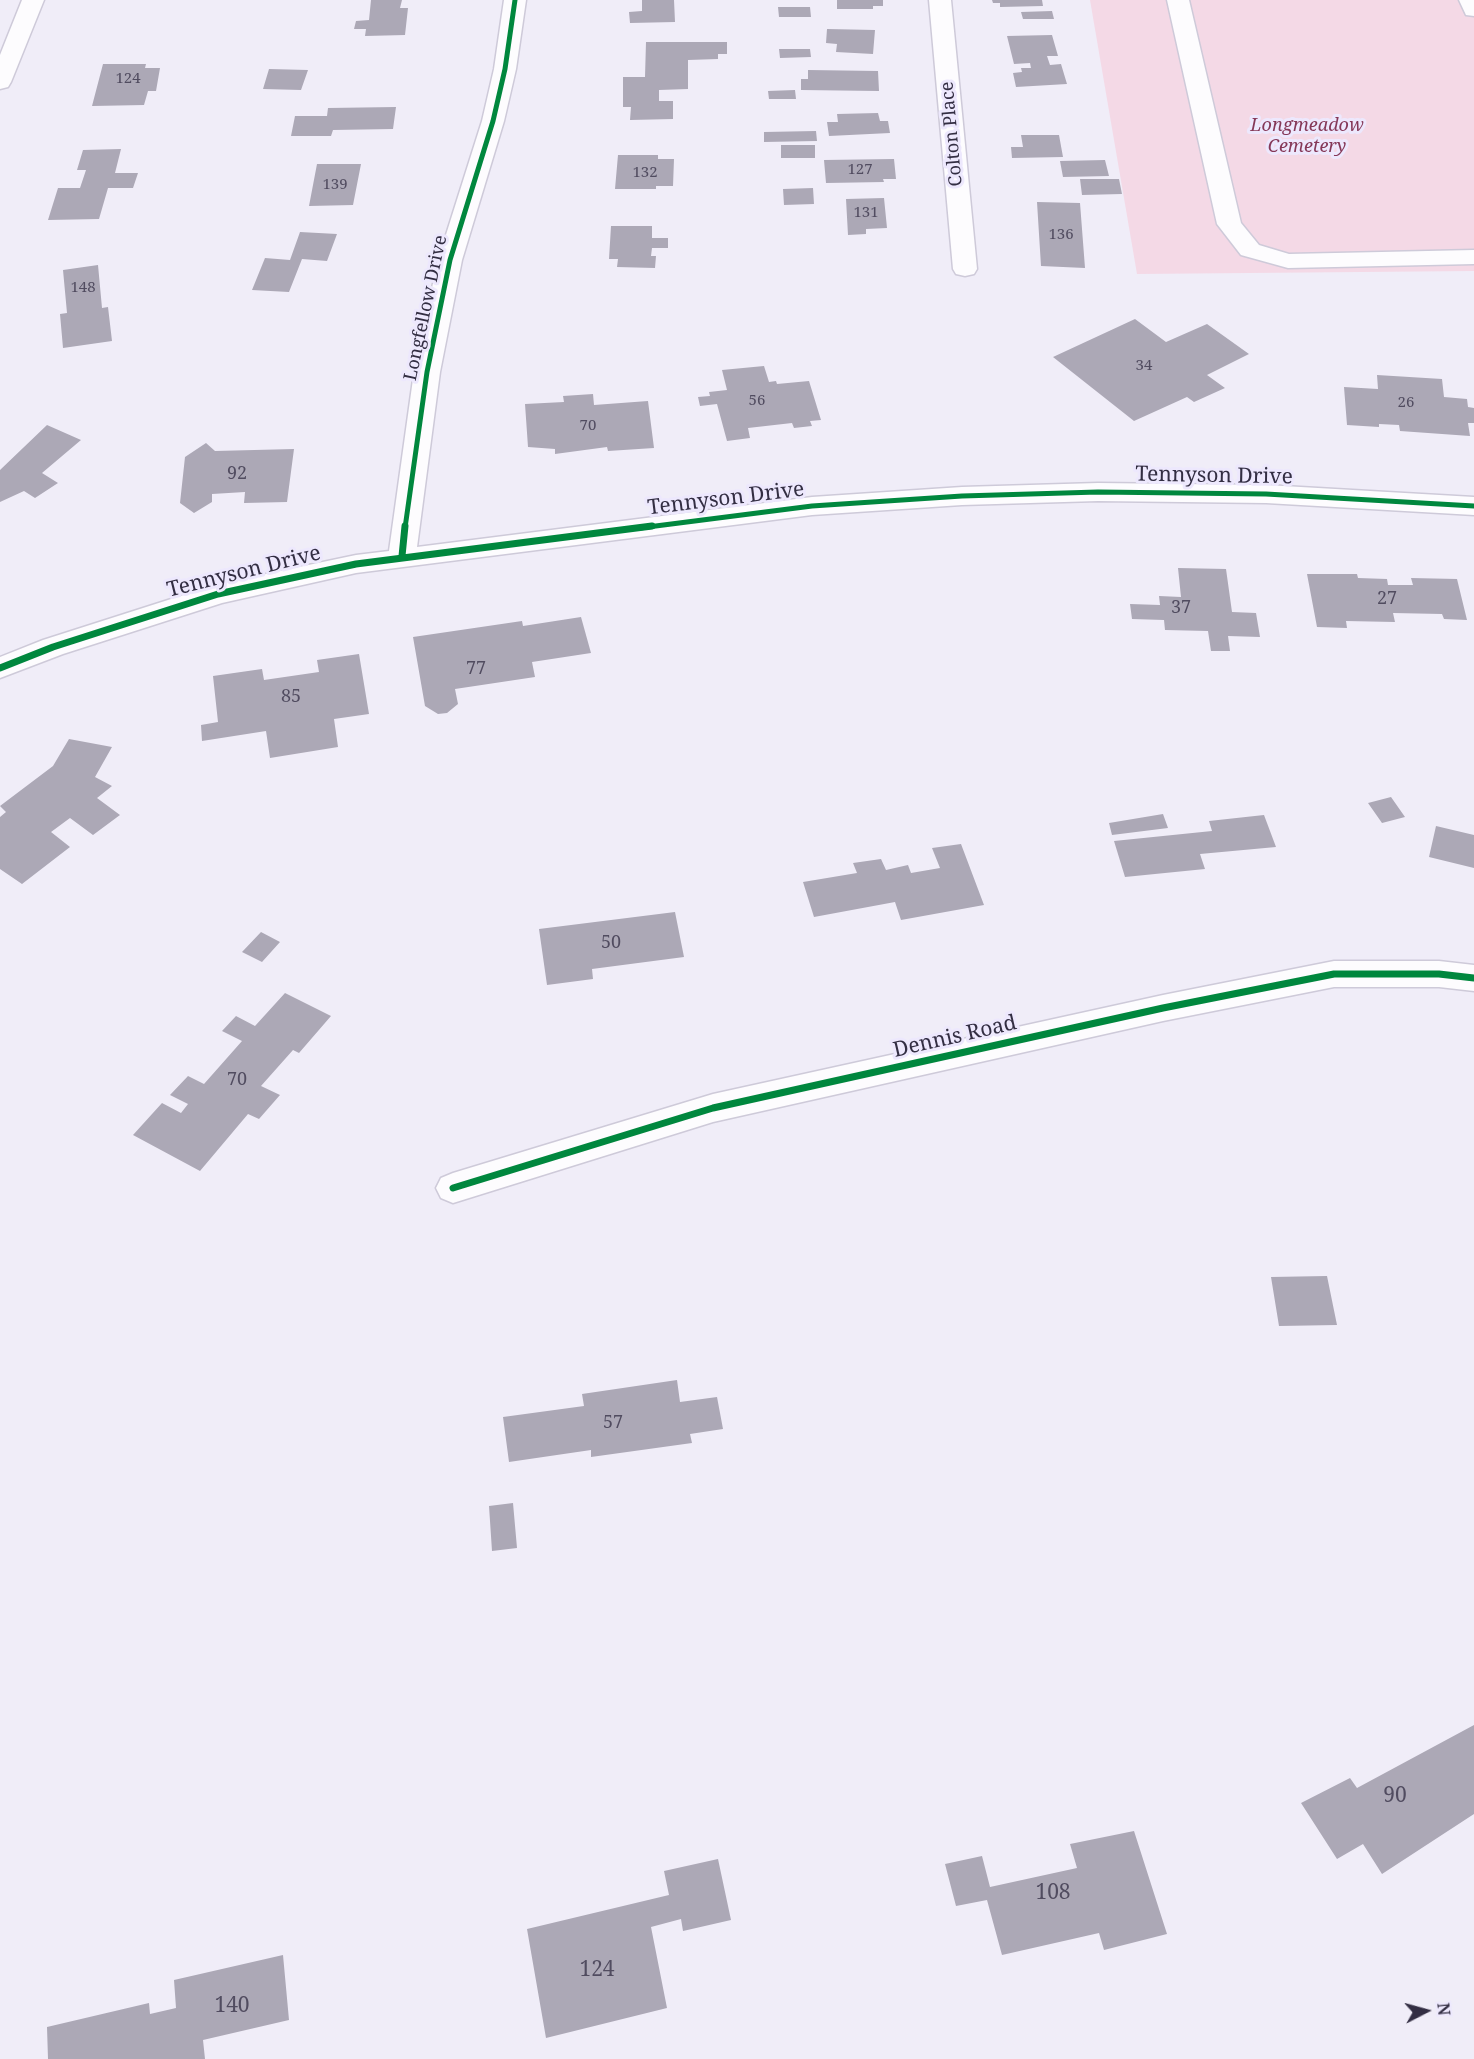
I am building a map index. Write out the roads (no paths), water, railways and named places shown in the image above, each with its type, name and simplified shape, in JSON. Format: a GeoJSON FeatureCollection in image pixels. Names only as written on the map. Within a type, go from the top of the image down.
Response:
{"type":"FeatureCollection","features":[{"type":"Feature","properties":{"kind":"street"},"geometry":{"type":"LineString","coordinates":[[0,82],[33,0]]}},
{"type":"Feature","properties":{"kind":"street","name":"Longfellow Drive"},"geometry":{"type":"LineString","coordinates":[[402,556],[414,453],[427,372],[450,260],[493,121],[505,69],[515,0]]}},
{"type":"Feature","properties":{"kind":"street","name":"Colton Place"},"geometry":{"type":"LineString","coordinates":[[940,0],[965,269]]}},
{"type":"Feature","properties":{"kind":"street"},"geometry":{"type":"LineString","coordinates":[[1178,0],[1229,224],[1250,250],[1288,261],[1474,257]]}},
{"type":"Feature","properties":{"kind":"street"},"geometry":{"type":"LineString","coordinates":[[1470,0],[1474,10]]}},
{"type":"Feature","properties":{"kind":"street","name":"Tennyson Drive"},"geometry":{"type":"LineString","coordinates":[[0,668],[53,646],[218,594],[314,572],[402,556],[559,539],[812,506],[962,496],[1193,492],[1474,506]]}},
{"type":"Feature","properties":{"kind":"street","name":"Dennis Road"},"geometry":{"type":"LineString","coordinates":[[453,1188],[713,1108],[1163,1008],[1335,974],[1439,974],[1474,978]]}},
{"type":"Feature","properties":{"kind":"park label","name":"Longmeadow Cemetery"},"geometry":{"type":"Point","coordinates":[1307,136]}}]}
